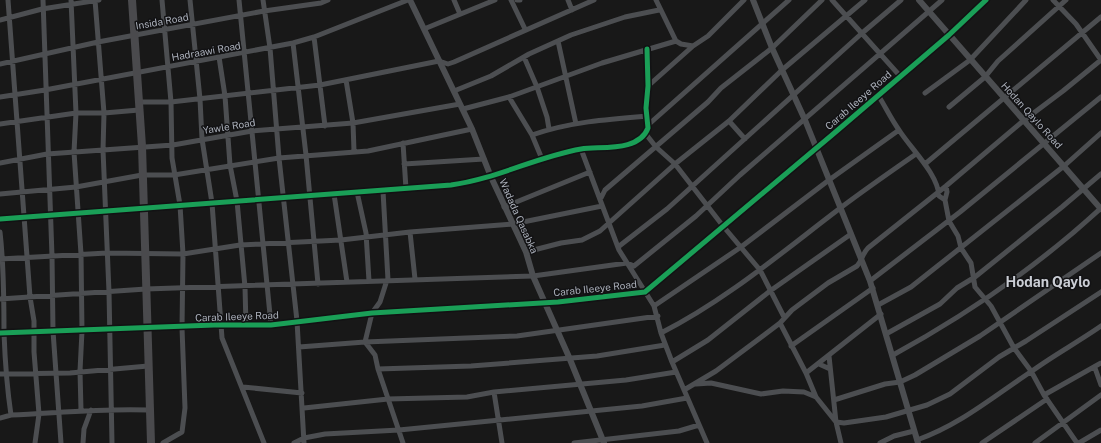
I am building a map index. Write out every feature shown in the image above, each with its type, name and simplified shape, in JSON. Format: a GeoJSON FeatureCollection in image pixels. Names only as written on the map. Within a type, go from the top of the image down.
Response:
{"type":"FeatureCollection","features":[{"type":"Feature","properties":{"kind":"highway"},"geometry":{"type":"LineString","coordinates":[[132,0],[142,146],[142,208],[148,328],[151,443]]}},
{"type":"Feature","properties":{"kind":"street"},"geometry":{"type":"LineString","coordinates":[[8,0],[14,61],[30,297],[35,333],[34,352],[39,414],[35,443]]}},
{"type":"Feature","properties":{"kind":"street"},"geometry":{"type":"LineString","coordinates":[[43,0],[42,9],[50,189],[53,331],[61,443]]}},
{"type":"Feature","properties":{"kind":"street"},"geometry":{"type":"LineString","coordinates":[[95,0],[104,113],[103,150],[109,292],[112,443]]}},
{"type":"Feature","properties":{"kind":"street"},"geometry":{"type":"LineString","coordinates":[[0,20],[72,2],[99,0]]}},
{"type":"Feature","properties":{"kind":"street"},"geometry":{"type":"LineString","coordinates":[[162,0],[166,30],[167,66],[172,102],[174,175],[180,205],[183,254],[182,328],[184,428],[178,435],[163,443]]}},
{"type":"Feature","properties":{"kind":"street"},"geometry":{"type":"LineString","coordinates":[[190,0],[200,99],[202,139],[212,203],[222,326],[226,348],[243,387],[264,443]]}},
{"type":"Feature","properties":{"kind":"street"},"geometry":{"type":"LineString","coordinates":[[239,0],[271,325]]}},
{"type":"Feature","properties":{"kind":"street"},"geometry":{"type":"LineString","coordinates":[[263,0],[270,48],[279,158],[297,321],[304,408],[304,440]]}},
{"type":"Feature","properties":{"kind":"street","name":"Insida Road"},"geometry":{"type":"LineString","coordinates":[[0,64],[98,42],[264,11],[321,3],[328,0]]}},
{"type":"Feature","properties":{"kind":"street","name":"Wadada Qasabka"},"geometry":{"type":"LineString","coordinates":[[409,0],[472,129],[504,207],[526,252],[532,276],[569,357],[603,441]]}},
{"type":"Feature","properties":{"kind":"street","name":"Hadraawi Road"},"geometry":{"type":"LineString","coordinates":[[0,97],[15,93],[45,90],[293,43],[314,37],[409,0]]}},
{"type":"Feature","properties":{"kind":"street"},"geometry":{"type":"LineString","coordinates":[[454,0],[460,14]]}},
{"type":"Feature","properties":{"kind":"street"},"geometry":{"type":"LineString","coordinates":[[424,30],[495,0]]}},
{"type":"Feature","properties":{"kind":"street"},"geometry":{"type":"LineString","coordinates":[[511,0],[524,29]]}},
{"type":"Feature","properties":{"kind":"street"},"geometry":{"type":"LineString","coordinates":[[568,0],[572,10]]}},
{"type":"Feature","properties":{"kind":"street"},"geometry":{"type":"LineString","coordinates":[[0,124],[76,113],[104,113],[139,106],[274,89],[320,85],[439,61],[448,64],[524,29],[594,0]]}},
{"type":"Feature","properties":{"kind":"street"},"geometry":{"type":"LineString","coordinates":[[656,0],[676,41],[680,44],[693,46]]}},
{"type":"Feature","properties":{"kind":"street"},"geometry":{"type":"LineString","coordinates":[[648,86],[693,46],[708,36],[744,0]]}},
{"type":"Feature","properties":{"kind":"street"},"geometry":{"type":"LineString","coordinates":[[753,0],[772,48],[805,120],[815,148],[841,207],[873,288],[918,442],[946,429],[986,404],[1031,371],[1101,326]]}},
{"type":"Feature","properties":{"kind":"street"},"geometry":{"type":"LineString","coordinates":[[648,124],[789,0]]}},
{"type":"Feature","properties":{"kind":"street"},"geometry":{"type":"LineString","coordinates":[[601,198],[606,190],[708,102],[721,88],[772,48],[822,0]]}},
{"type":"Feature","properties":{"kind":"street"},"geometry":{"type":"LineString","coordinates":[[832,0],[900,76]]}},
{"type":"Feature","properties":{"kind":"street"},"geometry":{"type":"LineString","coordinates":[[526,252],[561,243],[582,240],[600,231],[675,164],[729,121],[782,70],[865,0]]}},
{"type":"Feature","properties":{"kind":"street"},"geometry":{"type":"LineString","coordinates":[[618,247],[667,209],[861,34],[901,0]]}},
{"type":"Feature","properties":{"kind":"street","name":"Hodan Qaylo Road"},"geometry":{"type":"LineString","coordinates":[[919,0],[1043,144],[1101,208]]}},
{"type":"Feature","properties":{"kind":"street"},"geometry":{"type":"LineString","coordinates":[[3,299],[146,289],[219,288],[388,280],[532,276],[627,262],[634,266],[642,261],[707,206],[942,0]]}},
{"type":"Feature","properties":{"kind":"street","name":"Carab Ileeye Road"},"geometry":{"type":"LineString","coordinates":[[2,333],[271,325],[372,313],[545,302],[645,292],[949,35],[986,0]]}},
{"type":"Feature","properties":{"kind":"street"},"geometry":{"type":"LineString","coordinates":[[925,93],[970,60],[1026,0]]}},
{"type":"Feature","properties":{"kind":"street"},"geometry":{"type":"LineString","coordinates":[[684,390],[716,371],[780,323],[784,317],[828,283],[857,266],[861,257],[868,248],[946,186],[1023,121],[1101,60],[1082,33],[1059,5],[1053,0]]}},
{"type":"Feature","properties":{"kind":"street"},"geometry":{"type":"LineString","coordinates":[[949,107],[985,77],[998,61],[1066,0]]}},
{"type":"Feature","properties":{"kind":"street"},"geometry":{"type":"LineString","coordinates":[[72,2],[76,113],[74,152],[81,254],[81,410]]}},
{"type":"Feature","properties":{"kind":"street"},"geometry":{"type":"LineString","coordinates":[[454,91],[497,74],[524,57],[571,35],[625,17],[660,10]]}},
{"type":"Feature","properties":{"kind":"street"},"geometry":{"type":"LineString","coordinates":[[925,164],[1101,16]]}},
{"type":"Feature","properties":{"kind":"street"},"geometry":{"type":"LineString","coordinates":[[314,37],[325,126]]}},
{"type":"Feature","properties":{"kind":"street","name":"Yawle Road"},"geometry":{"type":"LineString","coordinates":[[0,163],[48,154],[142,146],[173,145],[252,131],[353,123],[461,106],[509,97],[602,63],[676,41]]}},
{"type":"Feature","properties":{"kind":"street"},"geometry":{"type":"LineString","coordinates":[[558,42],[576,124]]}},
{"type":"Feature","properties":{"kind":"street"},"geometry":{"type":"LineString","coordinates":[[293,43],[306,155],[318,284]]}},
{"type":"Feature","properties":{"kind":"street"},"geometry":{"type":"LineString","coordinates":[[0,219],[383,191],[474,182],[542,159],[581,149],[625,145],[633,142],[645,133],[648,124],[646,108],[648,86],[647,49]]}},
{"type":"Feature","properties":{"kind":"street"},"geometry":{"type":"LineString","coordinates":[[220,56],[226,96],[230,165],[236,201],[246,326]]}},
{"type":"Feature","properties":{"kind":"street"},"geometry":{"type":"LineString","coordinates":[[524,57],[537,87],[547,117],[548,129]]}},
{"type":"Feature","properties":{"kind":"street"},"geometry":{"type":"LineString","coordinates":[[346,80],[353,123],[354,151]]}},
{"type":"Feature","properties":{"kind":"street"},"geometry":{"type":"LineString","coordinates":[[878,95],[899,130],[925,164],[939,191],[939,196],[945,200]]}},
{"type":"Feature","properties":{"kind":"street"},"geometry":{"type":"LineString","coordinates":[[509,97],[532,134],[542,159]]}},
{"type":"Feature","properties":{"kind":"street"},"geometry":{"type":"LineString","coordinates":[[870,281],[949,221],[1101,97]]}},
{"type":"Feature","properties":{"kind":"street"},"geometry":{"type":"LineString","coordinates":[[532,134],[548,129],[576,124],[618,118],[647,116]]}},
{"type":"Feature","properties":{"kind":"street"},"geometry":{"type":"LineString","coordinates":[[729,121],[745,139]]}},
{"type":"Feature","properties":{"kind":"street"},"geometry":{"type":"LineString","coordinates":[[0,194],[76,187],[142,175],[174,175],[206,168],[279,158],[368,151],[472,129]]}},
{"type":"Feature","properties":{"kind":"street"},"geometry":{"type":"LineString","coordinates":[[654,306],[741,247],[829,180],[899,130]]}},
{"type":"Feature","properties":{"kind":"street"},"geometry":{"type":"LineString","coordinates":[[645,133],[675,164],[723,226],[760,270],[784,317]]}},
{"type":"Feature","properties":{"kind":"street"},"geometry":{"type":"LineString","coordinates":[[878,305],[911,287],[1064,166],[1101,133]]}},
{"type":"Feature","properties":{"kind":"street"},"geometry":{"type":"LineString","coordinates":[[403,143],[406,189]]}},
{"type":"Feature","properties":{"kind":"street"},"geometry":{"type":"LineString","coordinates":[[581,149],[601,198],[602,206],[618,247],[654,306],[665,345],[707,443]]}},
{"type":"Feature","properties":{"kind":"street"},"geometry":{"type":"LineString","coordinates":[[661,333],[693,317],[760,270],[841,207],[916,154]]}},
{"type":"Feature","properties":{"kind":"street"},"geometry":{"type":"LineString","coordinates":[[404,164],[484,159]]}},
{"type":"Feature","properties":{"kind":"street"},"geometry":{"type":"LineString","coordinates":[[504,207],[590,172]]}},
{"type":"Feature","properties":{"kind":"street"},"geometry":{"type":"LineString","coordinates":[[886,334],[940,304],[957,288],[975,277],[1101,174]]}},
{"type":"Feature","properties":{"kind":"street"},"geometry":{"type":"LineString","coordinates":[[946,186],[947,192],[945,200],[949,221],[958,236],[961,248],[969,258],[975,277],[975,287],[985,300],[1014,348],[1031,371],[1046,397],[1078,443],[1101,430]]}},
{"type":"Feature","properties":{"kind":"street"},"geometry":{"type":"LineString","coordinates":[[365,342],[372,313],[380,302],[388,280],[385,244],[387,235],[383,191]]}},
{"type":"Feature","properties":{"kind":"street"},"geometry":{"type":"LineString","coordinates":[[358,192],[366,234],[365,238],[369,281]]}},
{"type":"Feature","properties":{"kind":"street"},"geometry":{"type":"LineString","coordinates":[[334,194],[347,282]]}},
{"type":"Feature","properties":{"kind":"street"},"geometry":{"type":"LineString","coordinates":[[2,258],[144,252],[183,254],[240,245],[341,240],[410,232],[513,224],[602,206]]}},
{"type":"Feature","properties":{"kind":"street"},"geometry":{"type":"LineString","coordinates":[[893,355],[925,338],[985,300],[1029,268],[1086,223],[1101,208]]}},
{"type":"Feature","properties":{"kind":"street"},"geometry":{"type":"LineString","coordinates":[[0,232],[3,299],[2,333],[10,415]]}},
{"type":"Feature","properties":{"kind":"street"},"geometry":{"type":"LineString","coordinates":[[410,232],[415,279]]}},
{"type":"Feature","properties":{"kind":"street"},"geometry":{"type":"LineString","coordinates":[[672,362],[708,340],[770,291],[851,234]]}},
{"type":"Feature","properties":{"kind":"street"},"geometry":{"type":"LineString","coordinates":[[834,400],[885,384],[900,382],[937,363],[999,323],[1101,253]]}},
{"type":"Feature","properties":{"kind":"street"},"geometry":{"type":"LineString","coordinates":[[791,346],[873,288]]}},
{"type":"Feature","properties":{"kind":"street"},"geometry":{"type":"LineString","coordinates":[[780,323],[806,373],[816,397],[836,422],[844,423],[870,420],[927,405],[950,394],[1014,348],[1101,292]]}},
{"type":"Feature","properties":{"kind":"street"},"geometry":{"type":"LineString","coordinates":[[806,373],[881,314]]}},
{"type":"Feature","properties":{"kind":"street"},"geometry":{"type":"LineString","coordinates":[[299,347],[365,342],[517,336],[658,316]]}},
{"type":"Feature","properties":{"kind":"street"},"geometry":{"type":"LineString","coordinates":[[365,342],[375,355],[378,369],[403,443]]}},
{"type":"Feature","properties":{"kind":"street"},"geometry":{"type":"LineString","coordinates":[[378,369],[471,366],[569,357],[597,356],[665,345]]}},
{"type":"Feature","properties":{"kind":"street"},"geometry":{"type":"LineString","coordinates":[[829,356],[836,422],[841,443]]}},
{"type":"Feature","properties":{"kind":"street"},"geometry":{"type":"LineString","coordinates":[[982,443],[1046,397],[1101,363]]}},
{"type":"Feature","properties":{"kind":"street"},"geometry":{"type":"LineString","coordinates":[[819,364],[830,369]]}},
{"type":"Feature","properties":{"kind":"street"},"geometry":{"type":"LineString","coordinates":[[0,374],[57,373],[148,366]]}},
{"type":"Feature","properties":{"kind":"street"},"geometry":{"type":"LineString","coordinates":[[1094,368],[1101,385]]}},
{"type":"Feature","properties":{"kind":"street"},"geometry":{"type":"LineString","coordinates":[[304,408],[388,400],[467,396],[494,392],[626,380],[676,372]]}},
{"type":"Feature","properties":{"kind":"street"},"geometry":{"type":"LineString","coordinates":[[695,384],[710,383],[761,394],[783,391],[804,392],[816,397]]}},
{"type":"Feature","properties":{"kind":"street"},"geometry":{"type":"LineString","coordinates":[[243,387],[302,393]]}},
{"type":"Feature","properties":{"kind":"street"},"geometry":{"type":"LineString","coordinates":[[494,392],[502,443]]}},
{"type":"Feature","properties":{"kind":"street"},"geometry":{"type":"LineString","coordinates":[[1034,443],[1101,395]]}},
{"type":"Feature","properties":{"kind":"street"},"geometry":{"type":"LineString","coordinates":[[294,443],[324,434],[399,430],[642,406],[687,398]]}},
{"type":"Feature","properties":{"kind":"street"},"geometry":{"type":"LineString","coordinates":[[0,418],[10,415],[112,408],[149,410]]}},
{"type":"Feature","properties":{"kind":"street"},"geometry":{"type":"LineString","coordinates":[[83,443],[84,429],[92,410]]}},
{"type":"Feature","properties":{"kind":"street"},"geometry":{"type":"LineString","coordinates":[[574,443],[603,441],[679,431],[699,425]]}},
{"type":"Feature","properties":{"kind":"street"},"geometry":{"type":"LineString","coordinates":[[880,443],[894,436],[914,431]]}},
{"type":"Feature","properties":{"kind":"cycle path"},"geometry":{"type":"LineString","coordinates":[[0,333],[214,325],[271,325],[372,313],[558,302],[645,292],[949,35],[986,0]]}},
{"type":"Feature","properties":{"kind":"cycle path"},"geometry":{"type":"LineString","coordinates":[[0,219],[451,185],[484,178],[548,157],[581,149],[628,144],[637,141],[643,136],[648,128],[646,108],[648,86],[647,49]]}},
{"type":"Feature","properties":{"kind":"district","name":"Hodan Qaylo"},"geometry":{"type":"Point","coordinates":[1048,282]}}]}
